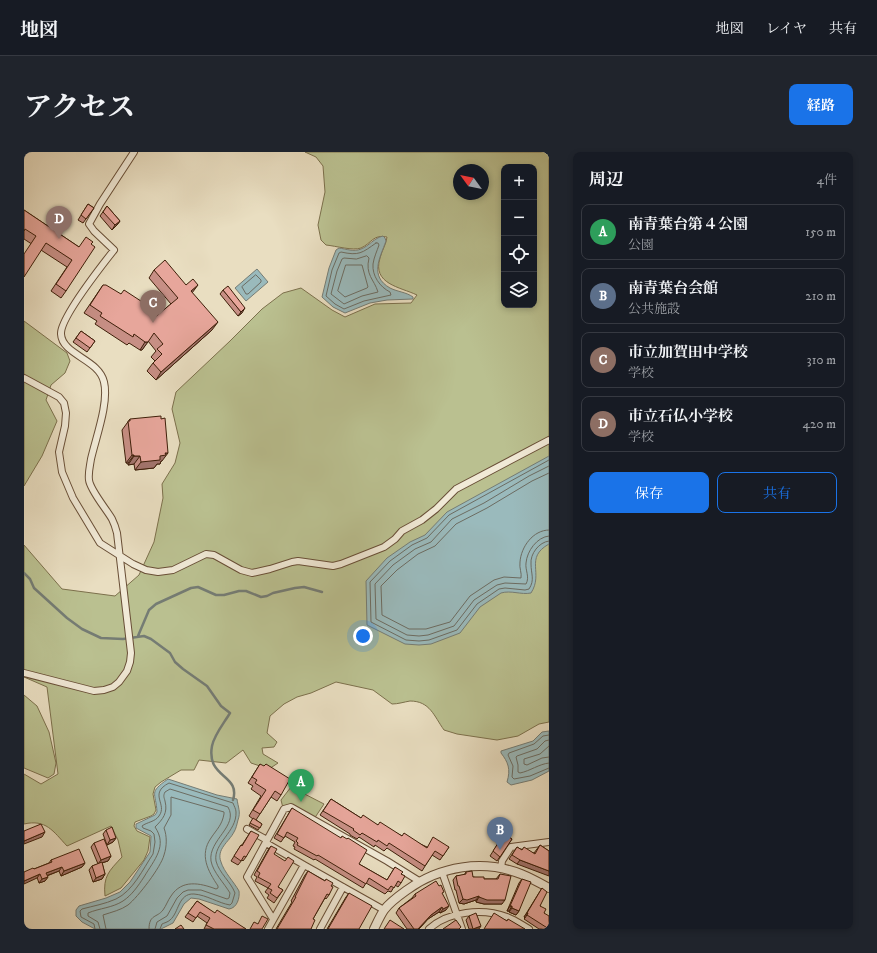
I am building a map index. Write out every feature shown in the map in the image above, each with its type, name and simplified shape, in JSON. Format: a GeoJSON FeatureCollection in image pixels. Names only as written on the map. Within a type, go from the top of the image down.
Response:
{"type":"FeatureCollection","features":[{"type":"Feature","properties":{"kind":"street"},"geometry":{"type":"LineString","coordinates":[[24,673],[83,689],[94,691],[104,690],[113,687],[119,682],[127,671],[130,662],[130,643],[121,568],[121,556],[117,533],[113,520],[89,481],[92,456],[106,393],[104,380],[101,373],[94,365],[72,351],[64,343],[61,334],[62,326],[68,315],[114,250],[94,231],[89,224],[100,204],[134,152]]}},
{"type":"Feature","properties":{"kind":"street"},"geometry":{"type":"LineString","coordinates":[[24,378],[58,397],[64,403],[66,413],[65,426],[59,452],[59,462],[74,498],[100,543],[133,564],[146,570],[158,572],[173,570],[206,554],[214,555],[241,570],[252,573],[298,561],[333,566],[341,564],[384,547],[395,539],[402,531],[422,520],[436,509],[456,489],[549,440]]}},
{"type":"Feature","properties":{"kind":"street"},"geometry":{"type":"LineString","coordinates":[[273,919],[247,877],[284,809],[291,807],[387,861],[419,881]]}},
{"type":"Feature","properties":{"kind":"street"},"geometry":{"type":"LineString","coordinates":[[247,829],[304,865],[384,910]]}},
{"type":"Feature","properties":{"kind":"street"},"geometry":{"type":"LineString","coordinates":[[500,868],[502,861],[510,847],[549,842]]}},
{"type":"Feature","properties":{"kind":"street"},"geometry":{"type":"LineString","coordinates":[[268,929],[304,865]]}},
{"type":"Feature","properties":{"kind":"street"},"geometry":{"type":"LineString","coordinates":[[374,929],[384,910],[401,894],[419,881],[442,872],[465,866],[500,868],[520,874],[549,888]]}},
{"type":"Feature","properties":{"kind":"street"},"geometry":{"type":"LineString","coordinates":[[442,872],[462,929]]}},
{"type":"Feature","properties":{"kind":"street"},"geometry":{"type":"LineString","coordinates":[[320,929],[343,887]]}},
{"type":"Feature","properties":{"kind":"street"},"geometry":{"type":"LineString","coordinates":[[429,929],[456,914],[468,913],[491,913],[506,916],[529,929]]}},
{"type":"Feature","properties":{"kind":"green space"},"geometry":{"type":"Polygon","coordinates":[[[305,152],[549,152],[549,722],[539,724],[518,736],[497,740],[457,734],[444,730],[431,710],[427,706],[417,702],[410,701],[392,704],[373,690],[336,682],[311,693],[297,697],[284,704],[270,716],[267,733],[277,742],[274,747],[262,748],[263,754],[278,763],[269,769],[251,763],[243,750],[226,763],[199,760],[194,770],[181,770],[155,787],[153,794],[156,810],[154,814],[135,822],[134,826],[137,831],[150,837],[148,851],[144,860],[121,888],[105,896],[105,883],[108,874],[122,857],[118,840],[111,826],[67,846],[53,831],[44,825],[38,823],[24,824],[24,774],[41,784],[58,774],[47,687],[24,677],[24,545],[62,589],[115,596],[139,575],[154,542],[163,498],[162,484],[175,463],[180,443],[172,409],[176,392],[262,309],[283,293],[301,288],[332,310],[345,317],[375,304],[411,303],[417,295],[396,287],[384,279],[380,274],[380,258],[387,237],[382,236],[376,238],[358,249],[326,245],[321,240],[318,225],[325,192],[323,166],[316,157],[305,152]]]}},
{"type":"Feature","properties":{"kind":"green space"},"geometry":{"type":"Polygon","coordinates":[[[24,321],[67,353],[70,361],[65,373],[51,385],[46,400],[57,421],[42,456],[24,486],[24,321]]]}},
{"type":"Feature","properties":{"kind":"green space"},"geometry":{"type":"Polygon","coordinates":[[[24,695],[37,706],[49,732],[56,763],[54,774],[48,778],[24,768],[24,695]]]}},
{"type":"Feature","properties":{"kind":"green space"},"geometry":{"type":"Polygon","coordinates":[[[291,787],[324,804],[314,819],[291,806],[283,808],[281,800],[291,787]]]}},
{"type":"Feature","properties":{"kind":"water"},"geometry":{"type":"Polygon","coordinates":[[[383,236],[386,241],[378,266],[380,278],[390,288],[410,295],[413,299],[387,300],[370,303],[345,313],[333,307],[322,297],[329,268],[336,250],[339,248],[358,250],[383,236]]]}},
{"type":"Feature","properties":{"kind":"water"},"geometry":{"type":"Polygon","coordinates":[[[257,269],[268,282],[246,301],[235,288],[257,269]]]}},
{"type":"Feature","properties":{"kind":"water"},"geometry":{"type":"Polygon","coordinates":[[[549,456],[549,544],[537,555],[536,579],[531,593],[501,593],[480,607],[460,633],[431,644],[405,644],[367,625],[366,581],[387,558],[410,542],[425,535],[447,512],[549,456]]]}},
{"type":"Feature","properties":{"kind":"water"},"geometry":{"type":"Polygon","coordinates":[[[549,731],[549,771],[532,780],[511,785],[507,782],[509,773],[508,766],[501,751],[533,741],[542,732],[549,731]]]}},
{"type":"Feature","properties":{"kind":"water"},"geometry":{"type":"Polygon","coordinates":[[[168,779],[217,795],[237,799],[239,814],[235,831],[220,853],[221,862],[224,869],[239,891],[239,897],[236,905],[229,909],[199,899],[191,898],[184,904],[173,923],[161,929],[95,929],[82,922],[76,916],[76,910],[79,906],[120,892],[130,882],[150,852],[151,836],[136,828],[136,824],[155,815],[157,812],[155,790],[168,779]]]}},
{"type":"Feature","properties":{"kind":"building"},"geometry":{"type":"Polygon","coordinates":[[[88,204],[94,208],[86,219],[81,215],[88,204]]]}},
{"type":"Feature","properties":{"kind":"building"},"geometry":{"type":"Polygon","coordinates":[[[107,206],[120,221],[115,225],[103,212],[107,206]]]}},
{"type":"Feature","properties":{"kind":"building"},"geometry":{"type":"Polygon","coordinates":[[[24,210],[79,247],[86,237],[93,242],[91,244],[95,247],[66,291],[56,284],[72,260],[46,243],[24,277],[24,254],[36,236],[25,229],[24,231],[24,210]]]}},
{"type":"Feature","properties":{"kind":"building"},"geometry":{"type":"Polygon","coordinates":[[[165,260],[186,285],[193,279],[198,285],[191,291],[218,322],[161,372],[153,363],[162,354],[157,349],[163,344],[154,333],[148,342],[145,342],[134,334],[133,337],[100,316],[102,313],[90,305],[103,285],[106,285],[121,294],[124,290],[147,305],[144,310],[154,318],[178,298],[154,270],[165,260]]]}},
{"type":"Feature","properties":{"kind":"building"},"geometry":{"type":"Polygon","coordinates":[[[228,286],[245,308],[241,312],[223,290],[228,286]]]}},
{"type":"Feature","properties":{"kind":"building"},"geometry":{"type":"Polygon","coordinates":[[[81,331],[95,341],[90,348],[76,338],[81,331]]]}},
{"type":"Feature","properties":{"kind":"building"},"geometry":{"type":"Polygon","coordinates":[[[161,416],[161,419],[165,418],[168,453],[160,456],[160,460],[141,462],[140,456],[132,455],[128,421],[130,421],[130,419],[161,416]]]}},
{"type":"Feature","properties":{"kind":"building"},"geometry":{"type":"Polygon","coordinates":[[[260,764],[264,766],[266,764],[290,779],[281,795],[275,791],[260,814],[253,810],[266,790],[255,783],[257,780],[252,777],[260,764]]]}},
{"type":"Feature","properties":{"kind":"building"},"geometry":{"type":"Polygon","coordinates":[[[331,799],[361,818],[363,815],[378,825],[380,822],[402,836],[404,833],[427,848],[433,837],[449,847],[443,856],[435,851],[425,866],[389,843],[387,846],[362,833],[360,835],[353,830],[354,829],[323,811],[331,799]]]}},
{"type":"Feature","properties":{"kind":"building"},"geometry":{"type":"Polygon","coordinates":[[[292,808],[341,838],[342,836],[347,839],[348,838],[367,850],[359,864],[387,880],[395,867],[403,872],[401,874],[405,876],[401,883],[398,881],[394,888],[391,886],[388,890],[369,878],[366,884],[318,855],[317,856],[297,845],[298,843],[296,841],[298,838],[287,832],[284,838],[277,834],[292,808]]]}},
{"type":"Feature","properties":{"kind":"building"},"geometry":{"type":"Polygon","coordinates":[[[253,818],[262,824],[260,828],[250,823],[253,818]]]}},
{"type":"Feature","properties":{"kind":"building"},"geometry":{"type":"Polygon","coordinates":[[[41,824],[45,832],[24,841],[24,831],[41,824]]]}},
{"type":"Feature","properties":{"kind":"building"},"geometry":{"type":"Polygon","coordinates":[[[112,827],[116,838],[110,840],[106,830],[112,827]]]}},
{"type":"Feature","properties":{"kind":"building"},"geometry":{"type":"Polygon","coordinates":[[[251,831],[259,835],[246,857],[244,856],[241,861],[234,856],[251,831]]]}},
{"type":"Feature","properties":{"kind":"building"},"geometry":{"type":"Polygon","coordinates":[[[504,834],[512,839],[500,857],[493,851],[504,834]]]}},
{"type":"Feature","properties":{"kind":"building"},"geometry":{"type":"Polygon","coordinates":[[[104,839],[111,856],[101,860],[94,843],[104,839]]]}},
{"type":"Feature","properties":{"kind":"building"},"geometry":{"type":"Polygon","coordinates":[[[540,845],[549,851],[549,871],[520,860],[512,855],[517,847],[522,850],[524,847],[535,854],[540,845]]]}},
{"type":"Feature","properties":{"kind":"building"},"geometry":{"type":"Polygon","coordinates":[[[271,846],[277,849],[274,854],[285,861],[288,857],[294,861],[278,887],[283,890],[277,898],[270,893],[272,890],[268,888],[271,884],[258,877],[260,873],[257,871],[271,846]]]}},
{"type":"Feature","properties":{"kind":"building"},"geometry":{"type":"Polygon","coordinates":[[[79,849],[85,863],[64,871],[62,867],[46,873],[48,877],[42,879],[40,874],[24,881],[24,872],[52,862],[51,860],[79,849]]]}},
{"type":"Feature","properties":{"kind":"building"},"geometry":{"type":"Polygon","coordinates":[[[102,862],[105,874],[96,878],[92,866],[102,862]]]}},
{"type":"Feature","properties":{"kind":"building"},"geometry":{"type":"Polygon","coordinates":[[[308,871],[325,881],[326,879],[333,883],[331,886],[333,887],[329,895],[327,894],[313,919],[315,920],[311,929],[277,929],[296,897],[308,871]]]}},
{"type":"Feature","properties":{"kind":"building"},"geometry":{"type":"Polygon","coordinates":[[[472,871],[473,877],[484,877],[484,879],[498,879],[500,874],[511,876],[505,900],[487,900],[479,896],[467,900],[463,899],[456,876],[472,871]]]}},
{"type":"Feature","properties":{"kind":"building"},"geometry":{"type":"Polygon","coordinates":[[[522,879],[531,882],[519,911],[510,906],[522,879]]]}},
{"type":"Feature","properties":{"kind":"building"},"geometry":{"type":"Polygon","coordinates":[[[436,881],[439,886],[441,885],[444,892],[442,893],[449,906],[443,909],[442,907],[431,915],[418,929],[414,929],[399,908],[416,896],[415,894],[436,881]]]}},
{"type":"Feature","properties":{"kind":"building"},"geometry":{"type":"Polygon","coordinates":[[[542,888],[547,892],[540,906],[546,909],[544,913],[549,916],[549,929],[527,915],[542,888]]]}},
{"type":"Feature","properties":{"kind":"building"},"geometry":{"type":"Polygon","coordinates":[[[349,893],[372,906],[359,929],[328,929],[349,893]]]}},
{"type":"Feature","properties":{"kind":"building"},"geometry":{"type":"Polygon","coordinates":[[[197,901],[215,913],[217,910],[246,929],[214,929],[206,925],[210,918],[200,912],[196,918],[188,913],[197,901]]]}},
{"type":"Feature","properties":{"kind":"building"},"geometry":{"type":"Polygon","coordinates":[[[476,913],[481,926],[473,929],[469,916],[476,913]]]}},
{"type":"Feature","properties":{"kind":"building"},"geometry":{"type":"Polygon","coordinates":[[[494,913],[507,921],[508,919],[525,929],[484,929],[494,913]]]}},
{"type":"Feature","properties":{"kind":"building"},"geometry":{"type":"Polygon","coordinates":[[[262,916],[268,919],[262,929],[250,929],[254,922],[258,924],[262,916]]]}},
{"type":"Feature","properties":{"kind":"building"},"geometry":{"type":"Polygon","coordinates":[[[390,920],[404,929],[384,929],[390,920]]]}},
{"type":"Feature","properties":{"kind":"building"},"geometry":{"type":"Polygon","coordinates":[[[456,920],[461,927],[459,929],[443,929],[456,920]]]}},
{"type":"Feature","properties":{"kind":"building"},"geometry":{"type":"Polygon","coordinates":[[[181,925],[184,929],[175,929],[181,925]]]}},
{"type":"Feature","properties":{"kind":"waterway"},"geometry":{"type":"LineString","coordinates":[[24,573],[30,579],[34,588],[67,618],[82,629],[101,638],[123,639],[144,636],[151,639],[170,653],[175,662],[183,669],[207,686],[221,706],[230,713],[215,738],[212,746],[212,757],[214,765],[218,771],[232,785],[234,792],[233,800]]}},
{"type":"Feature","properties":{"kind":"waterway"},"geometry":{"type":"LineString","coordinates":[[138,636],[149,610],[156,604],[191,588],[198,587],[216,595],[246,591],[261,597],[304,587],[322,592]]}},
{"type":"Feature","properties":{"kind":"place","name":"市立石仏小学校"},"geometry":{"type":"Point","coordinates":[59,239]}},
{"type":"Feature","properties":{"kind":"place","name":"市立加賀田中学校"},"geometry":{"type":"Point","coordinates":[153,323]}},
{"type":"Feature","properties":{"kind":"place","name":"南青葉台第４公園"},"geometry":{"type":"Point","coordinates":[301,802]}},
{"type":"Feature","properties":{"kind":"place","name":"南青葉台会館"},"geometry":{"type":"Point","coordinates":[500,850]}}]}
